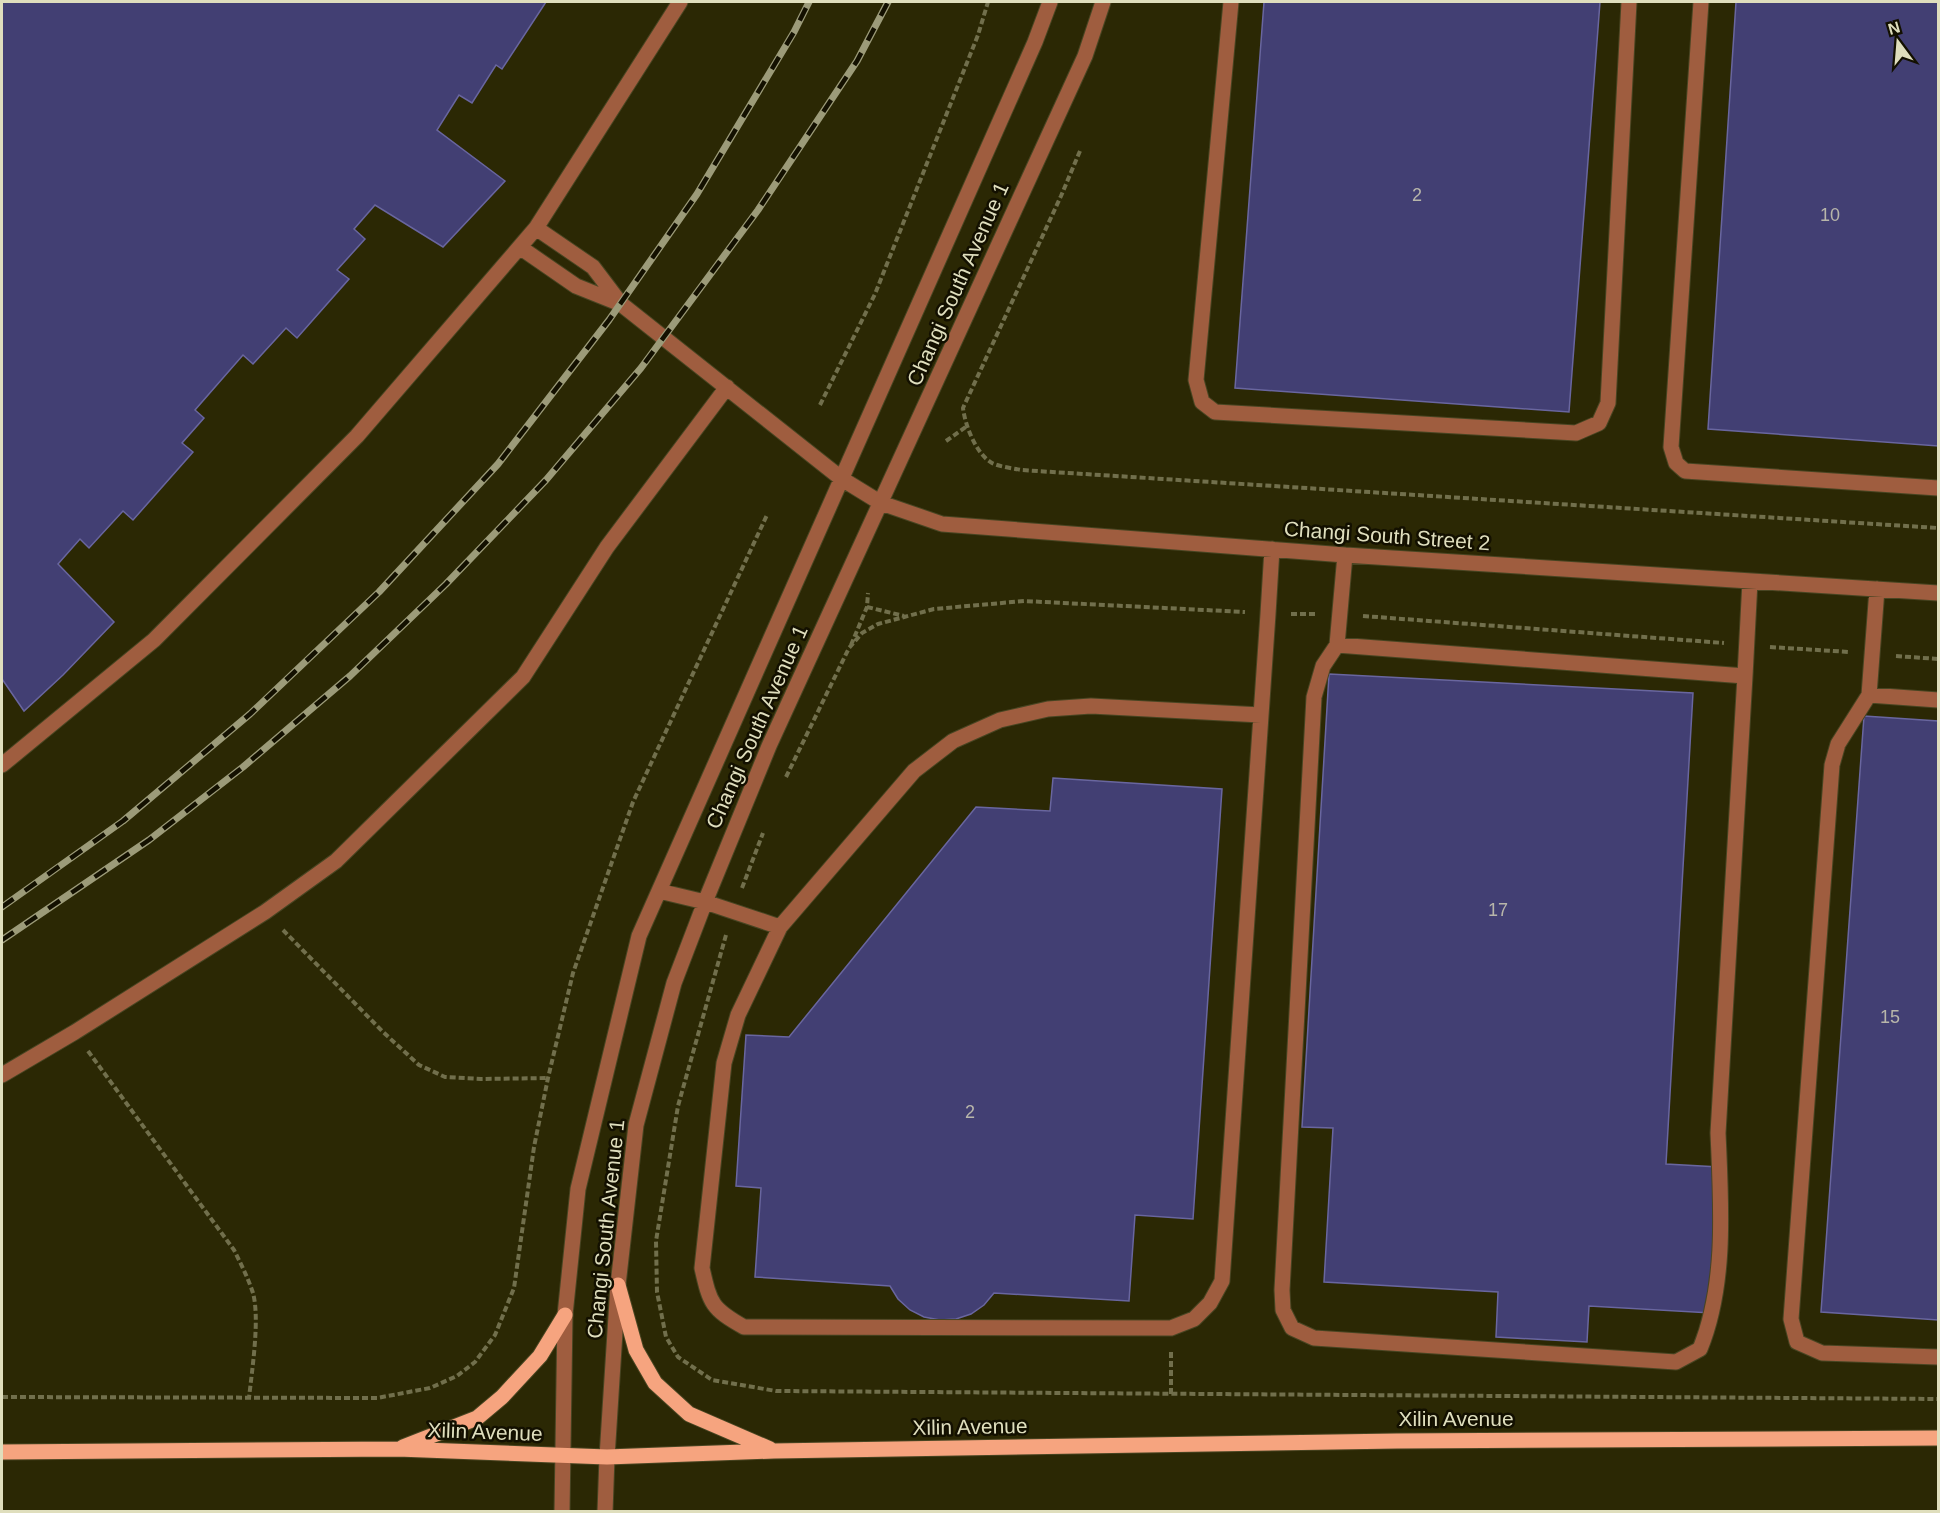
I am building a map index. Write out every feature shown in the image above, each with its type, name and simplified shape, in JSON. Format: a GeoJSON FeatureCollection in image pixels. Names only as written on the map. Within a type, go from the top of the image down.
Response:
{"type":"FeatureCollection","features":[{"type":"Feature","properties":{"kind":"main road"},"geometry":{"type":"LineString","coordinates":[[618,1285],[636,1350],[655,1383],[689,1414],[774,1451]]}},
{"type":"Feature","properties":{"kind":"main road"},"geometry":{"type":"LineString","coordinates":[[398,1449],[477,1418],[502,1397],[540,1356],[565,1315]]}},
{"type":"Feature","properties":{"kind":"main road","name":"Xilin Avenue"},"geometry":{"type":"LineString","coordinates":[[2,1452],[398,1449],[607,1457],[774,1451],[1397,1440],[1938,1438]]}},
{"type":"Feature","properties":{"kind":"street"},"geometry":{"type":"LineString","coordinates":[[2,765],[154,640],[357,436],[536,228],[680,2]]}},
{"type":"Feature","properties":{"kind":"street","name":"Changi South Avenue 1"},"geometry":{"type":"LineString","coordinates":[[562,1512],[565,1315],[578,1189],[639,936],[1035,42],[1050,2]]}},
{"type":"Feature","properties":{"kind":"street","name":"Changi South Avenue 1"},"geometry":{"type":"LineString","coordinates":[[605,1512],[618,1285],[636,1125],[674,983],[769,746],[1085,56],[1103,2]]}},
{"type":"Feature","properties":{"kind":"street"},"geometry":{"type":"LineString","coordinates":[[1231,2],[1196,380],[1202,402],[1215,412],[1576,433],[1599,423],[1608,403],[1629,2]]}},
{"type":"Feature","properties":{"kind":"street"},"geometry":{"type":"LineString","coordinates":[[1701,2],[1671,447],[1676,463],[1685,471],[1938,488]]}},
{"type":"Feature","properties":{"kind":"street"},"geometry":{"type":"LineString","coordinates":[[536,228],[594,267],[621,304]]}},
{"type":"Feature","properties":{"kind":"street"},"geometry":{"type":"LineString","coordinates":[[521,248],[576,286],[621,304]]}},
{"type":"Feature","properties":{"kind":"street","name":"Changi South Street 2"},"geometry":{"type":"LineString","coordinates":[[621,304],[842,479],[881,503],[942,524],[1344,555],[1938,593]]}},
{"type":"Feature","properties":{"kind":"street"},"geometry":{"type":"LineString","coordinates":[[2,1075],[75,1032],[265,912],[336,861],[523,677],[607,547],[727,387]]}},
{"type":"Feature","properties":{"kind":"street"},"geometry":{"type":"LineString","coordinates":[[1261,715],[1091,706],[1048,709],[1000,720],[953,741],[914,771],[780,927],[738,1015],[724,1063],[702,1268],[709,1298],[724,1316],[744,1327],[1171,1328],[1194,1319],[1210,1303],[1222,1281],[1268,614],[1272,549]]}},
{"type":"Feature","properties":{"kind":"street"},"geometry":{"type":"LineString","coordinates":[[1344,555],[1337,645],[1323,666],[1314,697],[1282,1290],[1283,1310],[1292,1328],[1314,1338],[1676,1362],[1700,1349],[1710,1326],[1720,1240],[1722,1204],[1718,1133],[1750,581]]}},
{"type":"Feature","properties":{"kind":"street"},"geometry":{"type":"LineString","coordinates":[[1877,589],[1869,695],[1838,744],[1832,765],[1791,1319],[1797,1342],[1822,1353],[1938,1357]]}},
{"type":"Feature","properties":{"kind":"street"},"geometry":{"type":"LineString","coordinates":[[1337,645],[1745,676]]}},
{"type":"Feature","properties":{"kind":"street"},"geometry":{"type":"LineString","coordinates":[[1869,695],[1938,700]]}},
{"type":"Feature","properties":{"kind":"street"},"geometry":{"type":"LineString","coordinates":[[659,891],[705,902],[780,927]]}},
{"type":"Feature","properties":{"kind":"path"},"geometry":{"type":"LineString","coordinates":[[820,405],[875,294],[978,35],[988,2]]}},
{"type":"Feature","properties":{"kind":"path"},"geometry":{"type":"LineString","coordinates":[[1080,152],[963,408],[964,420],[975,445],[992,463],[1020,470],[1938,528]]}},
{"type":"Feature","properties":{"kind":"path"},"geometry":{"type":"LineString","coordinates":[[946,441],[967,426]]}},
{"type":"Feature","properties":{"kind":"path"},"geometry":{"type":"LineString","coordinates":[[2,1397],[377,1398],[430,1388],[457,1376],[475,1362],[495,1335],[514,1288],[534,1147],[573,973],[633,802],[767,515]]}},
{"type":"Feature","properties":{"kind":"path"},"geometry":{"type":"LineString","coordinates":[[782,787],[849,648],[867,607],[868,593]]}},
{"type":"Feature","properties":{"kind":"path"},"geometry":{"type":"LineString","coordinates":[[849,648],[862,633],[878,624],[905,616],[934,609],[1024,601],[1268,614],[1340,614],[1938,658]]}},
{"type":"Feature","properties":{"kind":"path"},"geometry":{"type":"LineString","coordinates":[[867,607],[905,616]]}},
{"type":"Feature","properties":{"kind":"path"},"geometry":{"type":"LineString","coordinates":[[765,828],[733,911],[678,1106],[656,1241],[657,1292],[666,1337],[678,1357],[712,1380],[776,1391],[1938,1399]]}},
{"type":"Feature","properties":{"kind":"path"},"geometry":{"type":"LineString","coordinates":[[265,912],[419,1065],[445,1077],[548,1078]]}},
{"type":"Feature","properties":{"kind":"path"},"geometry":{"type":"LineString","coordinates":[[75,1032],[234,1250],[244,1270],[253,1295],[256,1318],[249,1398]]}},
{"type":"Feature","properties":{"kind":"path"},"geometry":{"type":"LineString","coordinates":[[1170,1394],[1171,1348]]}},
{"type":"Feature","properties":{"kind":"building"},"geometry":{"type":"Polygon","coordinates":[[[2,2],[546,2],[502,69],[496,65],[472,103],[459,95],[437,130],[505,181],[443,247],[375,205],[354,229],[365,239],[337,270],[349,279],[297,338],[286,328],[253,364],[243,355],[195,410],[204,418],[182,443],[193,452],[133,520],[123,511],[89,548],[80,539],[58,564],[114,622],[63,675],[24,711],[2,679],[2,2]]]}},
{"type":"Feature","properties":{"kind":"building"},"geometry":{"type":"Polygon","coordinates":[[[1264,2],[1600,2],[1569,412],[1235,388],[1264,2]]]}},
{"type":"Feature","properties":{"kind":"building"},"geometry":{"type":"Polygon","coordinates":[[[1736,2],[1938,2],[1938,446],[1708,429],[1736,2]]]}},
{"type":"Feature","properties":{"kind":"building"},"geometry":{"type":"Polygon","coordinates":[[[1329,674],[1693,693],[1666,1164],[1719,1167],[1711,1313],[1589,1306],[1587,1342],[1496,1337],[1498,1292],[1324,1282],[1333,1128],[1302,1127],[1329,674]]]}},
{"type":"Feature","properties":{"kind":"building"},"geometry":{"type":"Polygon","coordinates":[[[1864,716],[1938,721],[1938,1320],[1821,1312],[1864,716]]]}},
{"type":"Feature","properties":{"kind":"building"},"geometry":{"type":"Polygon","coordinates":[[[1053,778],[1222,789],[1193,1219],[1135,1215],[1129,1301],[994,1293],[984,1305],[971,1314],[956,1319],[940,1320],[924,1317],[910,1310],[898,1299],[890,1286],[755,1277],[761,1188],[736,1186],[746,1035],[789,1037],[976,807],[1050,811],[1053,778]]]}},
{"type":"Feature","properties":{"kind":"railway"},"geometry":{"type":"LineString","coordinates":[[2,907],[123,821],[250,714],[379,592],[498,464],[609,320],[697,194],[794,32],[809,2]]}},
{"type":"Feature","properties":{"kind":"railway"},"geometry":{"type":"LineString","coordinates":[[2,940],[149,840],[243,767],[350,676],[446,584],[546,480],[641,368],[758,210],[857,61],[888,2]]}}]}
